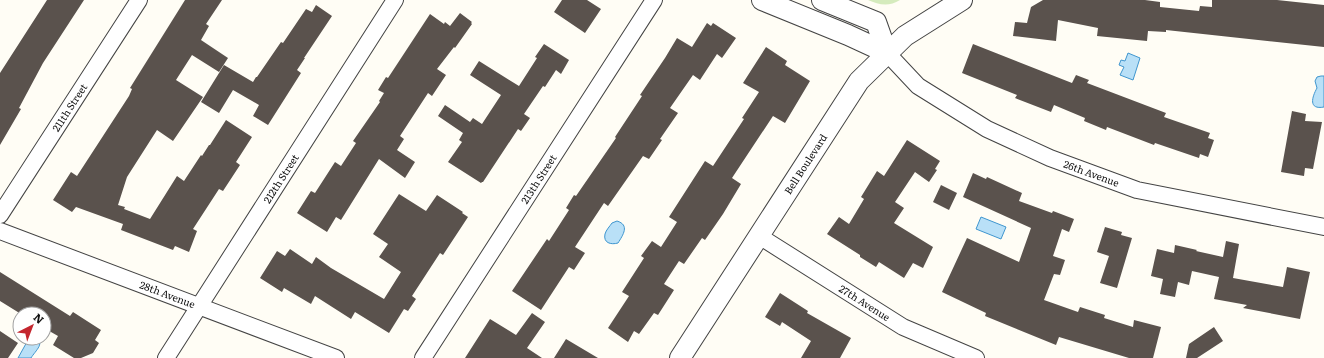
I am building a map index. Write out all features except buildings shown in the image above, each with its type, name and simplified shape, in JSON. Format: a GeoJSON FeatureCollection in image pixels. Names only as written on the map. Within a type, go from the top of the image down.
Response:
{"type":"FeatureCollection","features":[{"type":"Feature","properties":{"kind":"street","name":"211th Street"},"geometry":{"type":"LineString","coordinates":[[0,215],[139,0]]}},
{"type":"Feature","properties":{"kind":"street","name":"212th Street"},"geometry":{"type":"LineString","coordinates":[[166,358],[395,0]]}},
{"type":"Feature","properties":{"kind":"street","name":"213th Street"},"geometry":{"type":"LineString","coordinates":[[423,358],[654,0]]}},
{"type":"Feature","properties":{"kind":"street","name":"26th Avenue"},"geometry":{"type":"LineString","coordinates":[[762,0],[848,35],[887,54],[918,86],[987,129],[1050,158],[1137,190],[1324,227]]}},
{"type":"Feature","properties":{"kind":"street","name":"26th Avenue"},"geometry":{"type":"LineString","coordinates":[[822,0],[876,22],[887,54]]}},
{"type":"Feature","properties":{"kind":"street","name":"Bell Boulevard"},"geometry":{"type":"LineString","coordinates":[[680,358],[859,81],[905,36],[962,0]]}},
{"type":"Feature","properties":{"kind":"street","name":"28th Avenue"},"geometry":{"type":"LineString","coordinates":[[0,232],[336,358]]}},
{"type":"Feature","properties":{"kind":"street","name":"27th Avenue"},"geometry":{"type":"LineString","coordinates":[[759,236],[903,327],[976,358]]}},
{"type":"Feature","properties":{"kind":"green space"},"geometry":{"type":"Polygon","coordinates":[[[868,0],[900,0],[892,4],[884,4],[868,0]]]}},
{"type":"Feature","properties":{"kind":"water"},"geometry":{"type":"Polygon","coordinates":[[[1128,53],[1140,58],[1133,80],[1120,75],[1124,67],[1119,65],[1121,60],[1125,61],[1128,53]]]}},
{"type":"Feature","properties":{"kind":"water"},"geometry":{"type":"Polygon","coordinates":[[[1324,76],[1324,107],[1315,107],[1313,105],[1313,99],[1317,88],[1315,81],[1317,77],[1324,76]]]}},
{"type":"Feature","properties":{"kind":"water"},"geometry":{"type":"Polygon","coordinates":[[[981,217],[1006,227],[1001,239],[976,229],[981,217]]]}},
{"type":"Feature","properties":{"kind":"water"},"geometry":{"type":"Polygon","coordinates":[[[617,221],[623,225],[624,228],[622,237],[618,243],[608,243],[605,239],[605,234],[612,223],[617,221]]]}},
{"type":"Feature","properties":{"kind":"water"},"geometry":{"type":"Polygon","coordinates":[[[25,346],[39,346],[31,358],[18,358],[25,346]]]}}]}
